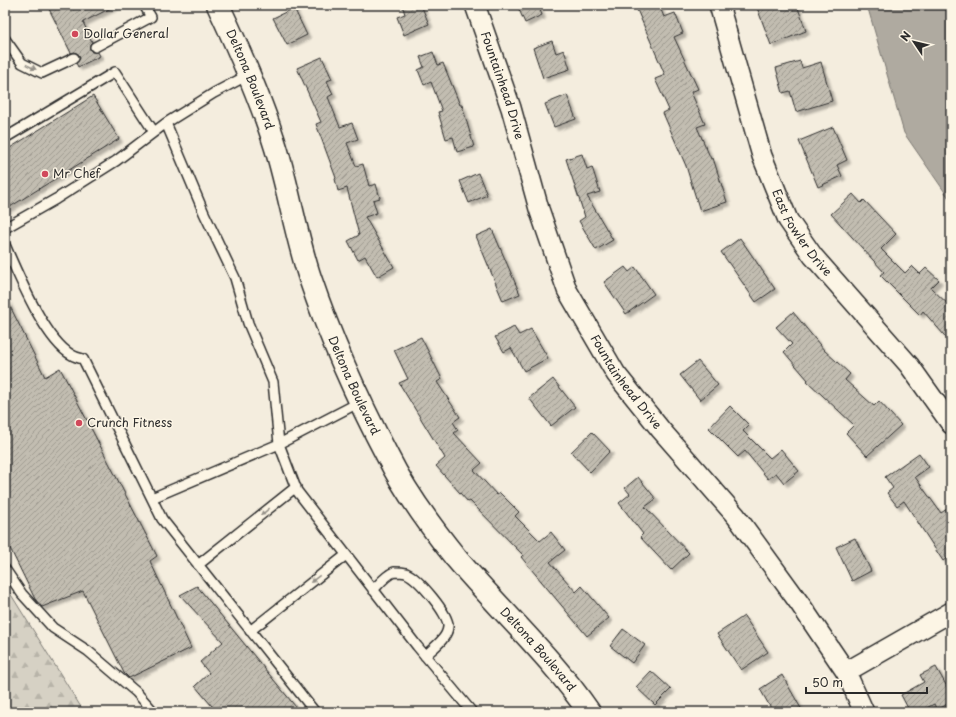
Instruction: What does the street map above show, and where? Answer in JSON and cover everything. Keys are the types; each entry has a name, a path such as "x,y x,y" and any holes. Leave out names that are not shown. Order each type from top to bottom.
{"street":[{"name":"Deltona Boulevard","path":"218,5 250,74 276,149 310,275 328,329 360,402 389,459 419,508 456,558 541,650 589,712"},
{"name":"Fountainhead Drive","path":"475,5 511,108 539,209 567,290 616,374 661,430 736,516 800,604 846,672 864,712"},
{"name":"East Fowler Drive","path":"719,5 762,156 788,220 813,256 909,365 951,424"},
{"path":"846,672 951,612"}],"lane":[{"path":"95,47 151,17 144,5"},
{"path":"5,39 22,63 42,73 74,58"},
{"path":"5,138 115,72 154,132"},
{"path":"5,228 56,199 110,165 166,123 214,93 250,74"},
{"path":"166,123 204,214 235,278 248,323 273,382 279,444 296,487 373,590 425,656 472,712"},
{"path":"5,244 18,274 52,335 71,355 83,359 162,519 315,712"},
{"path":"152,498 279,444 360,402"},
{"path":"198,565 296,487"},
{"path":"250,631 346,555"},
{"path":"5,569 22,594 53,628 88,651 136,692 154,712"},
{"path":"373,590 388,575 395,572 405,572 427,592 446,615 448,628 446,634 425,656"}],"green space":[{"path":"5,585 84,712 5,712"}],"shaded area":[{"path":"867,5 951,5 951,201 904,133"}],"building":[{"name":"Dollar General","path":"47,5 117,5 83,22 92,42 90,44 90,49 92,52 98,52 100,56 78,67 76,63 80,59 79,55 75,52 71,53"},
{"path":"402,5 421,5 429,24 404,35 397,17 405,14"},
{"path":"517,5 538,5 542,15 525,23"},
{"path":"635,5 659,5 664,17 675,13 683,33 674,37 698,89 691,92 705,124 697,127 711,159 713,158 727,202 700,211 686,166 663,113 669,110 655,79 665,75"},
{"path":"756,5 797,5 806,31 771,45"},
{"path":"294,8 307,35 287,45 273,18"},
{"path":"552,41 556,53 564,50 570,69 543,78 533,48"},
{"path":"433,52 438,65 443,63 460,105 462,105 474,147 457,152 453,137 446,139 438,112 442,111 431,82 424,85 418,70 424,67 420,57"},
{"path":"322,57 332,79 327,81 333,94 328,97 340,127 352,123 358,139 347,143 356,166 363,164 369,186 376,184 380,198 373,200 377,213 365,217 394,267 377,277 365,256 358,260 348,241 359,235 347,188 338,191 336,178 316,124 321,122 297,68"},
{"path":"800,61 802,68 821,62 832,101 796,112 790,91 783,93 776,68"},
{"path":"567,95 576,119 554,127 545,104"},
{"path":"93,96 119,139 5,210 5,151"},
{"path":"833,127 847,160 837,165 842,176 818,187 799,141"},
{"path":"582,154 587,169 592,167 600,192 587,196 613,240 596,250 579,221 585,217 566,159"},
{"path":"478,173 487,195 469,203 460,181"},
{"path":"853,194 861,203 864,200 896,234 881,249 905,273 912,266 920,274 926,268 939,280 931,288 951,307 951,343 923,311 920,315 880,275 884,272 831,214"},
{"path":"492,229 520,294 503,301 476,236"},
{"path":"740,238 775,289 756,302 721,252"},
{"path":"625,267 629,272 635,267 654,294 626,314 604,282"},
{"path":"5,296 45,377 60,368 157,556 150,561 191,648 129,678 124,673 83,591 42,607 35,599 5,538"},
{"path":"793,312 824,350 850,374 845,380 874,406 879,401 901,425 867,456 846,433 854,425 807,381 808,380 784,352 792,344 776,327"},
{"path":"514,327 519,335 531,329 548,358 524,371 511,348 504,352 495,337"},
{"path":"421,337 442,379 437,382 460,417 453,422 458,430 454,433 482,463 474,470 497,495 500,493 519,512 515,516 540,541 551,532 565,550 550,562 576,592 582,586 609,618 587,636 521,557 523,555 470,501 468,502 436,466 445,458 399,383 408,379 394,350"},
{"path":"698,361 718,385 700,400 680,375"},
{"path":"553,379 575,407 551,426 529,398"},
{"path":"730,406 749,425 743,431 770,458 781,449 799,471 784,483 776,473 768,479 745,451 738,457 709,428"},
{"path":"592,432 610,451 590,472 571,452"},
{"path":"919,453 929,467 915,477 941,513 951,506 951,555 943,561 904,501 897,506 887,493 893,488 885,477"},
{"path":"638,477 656,499 645,507 689,553 671,570 640,537 643,534 619,503 630,494 625,488"},
{"path":"855,538 871,571 852,581 836,547"},
{"path":"197,586 300,712 217,712 195,686 209,673 200,662 223,642 180,595"},
{"path":"744,616 768,652 741,670 717,634"},
{"path":"623,629 645,645 632,663 610,646"},
{"path":"936,667 951,694 951,702 937,710 934,704 919,712 910,712 901,695 924,682 920,675"},
{"path":"651,671 671,689 655,705 636,687"},
{"path":"782,675 803,712 773,712 760,689"}],"place":[{"name":"Dollar General","path":"75,34"},
{"name":"Mr Chef","path":"45,174"},
{"name":"Crunch Fitness","path":"79,423"}]}
